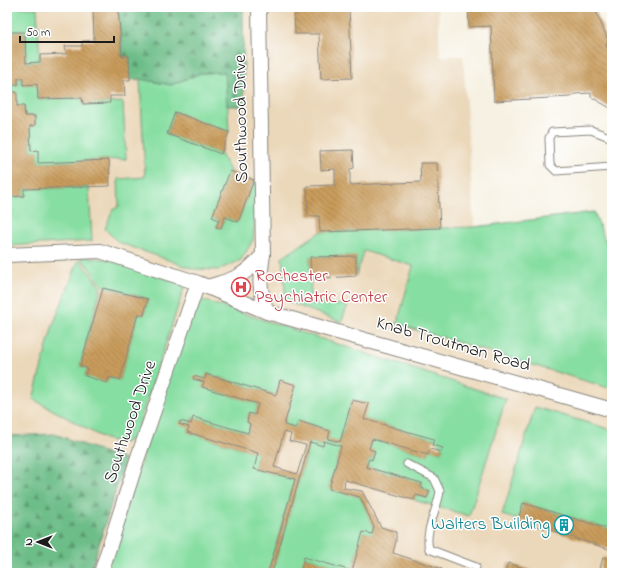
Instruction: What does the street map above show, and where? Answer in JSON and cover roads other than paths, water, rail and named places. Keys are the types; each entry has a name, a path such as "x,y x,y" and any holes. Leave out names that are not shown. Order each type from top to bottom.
{"street":[{"name":"Southwood Drive","path":"259,7 263,255 259,277 261,294 267,312"},
{"name":"Knab Troutman Road","path":"7,255 100,252 202,285 267,312 612,410"},
{"path":"202,285 230,281 247,273 263,255"},
{"name":"Southwood Drive","path":"101,573 138,457 202,285"}],"lane":[{"path":"612,138 591,130 552,132 549,138 550,165 556,170 612,167"},
{"path":"407,464 434,478 440,491 429,533 429,549 476,567"}],"place":[{"name":"Rochester Psychiatric Center","path":"241,287"},
{"name":"Walters Building","path":"564,525"}]}
